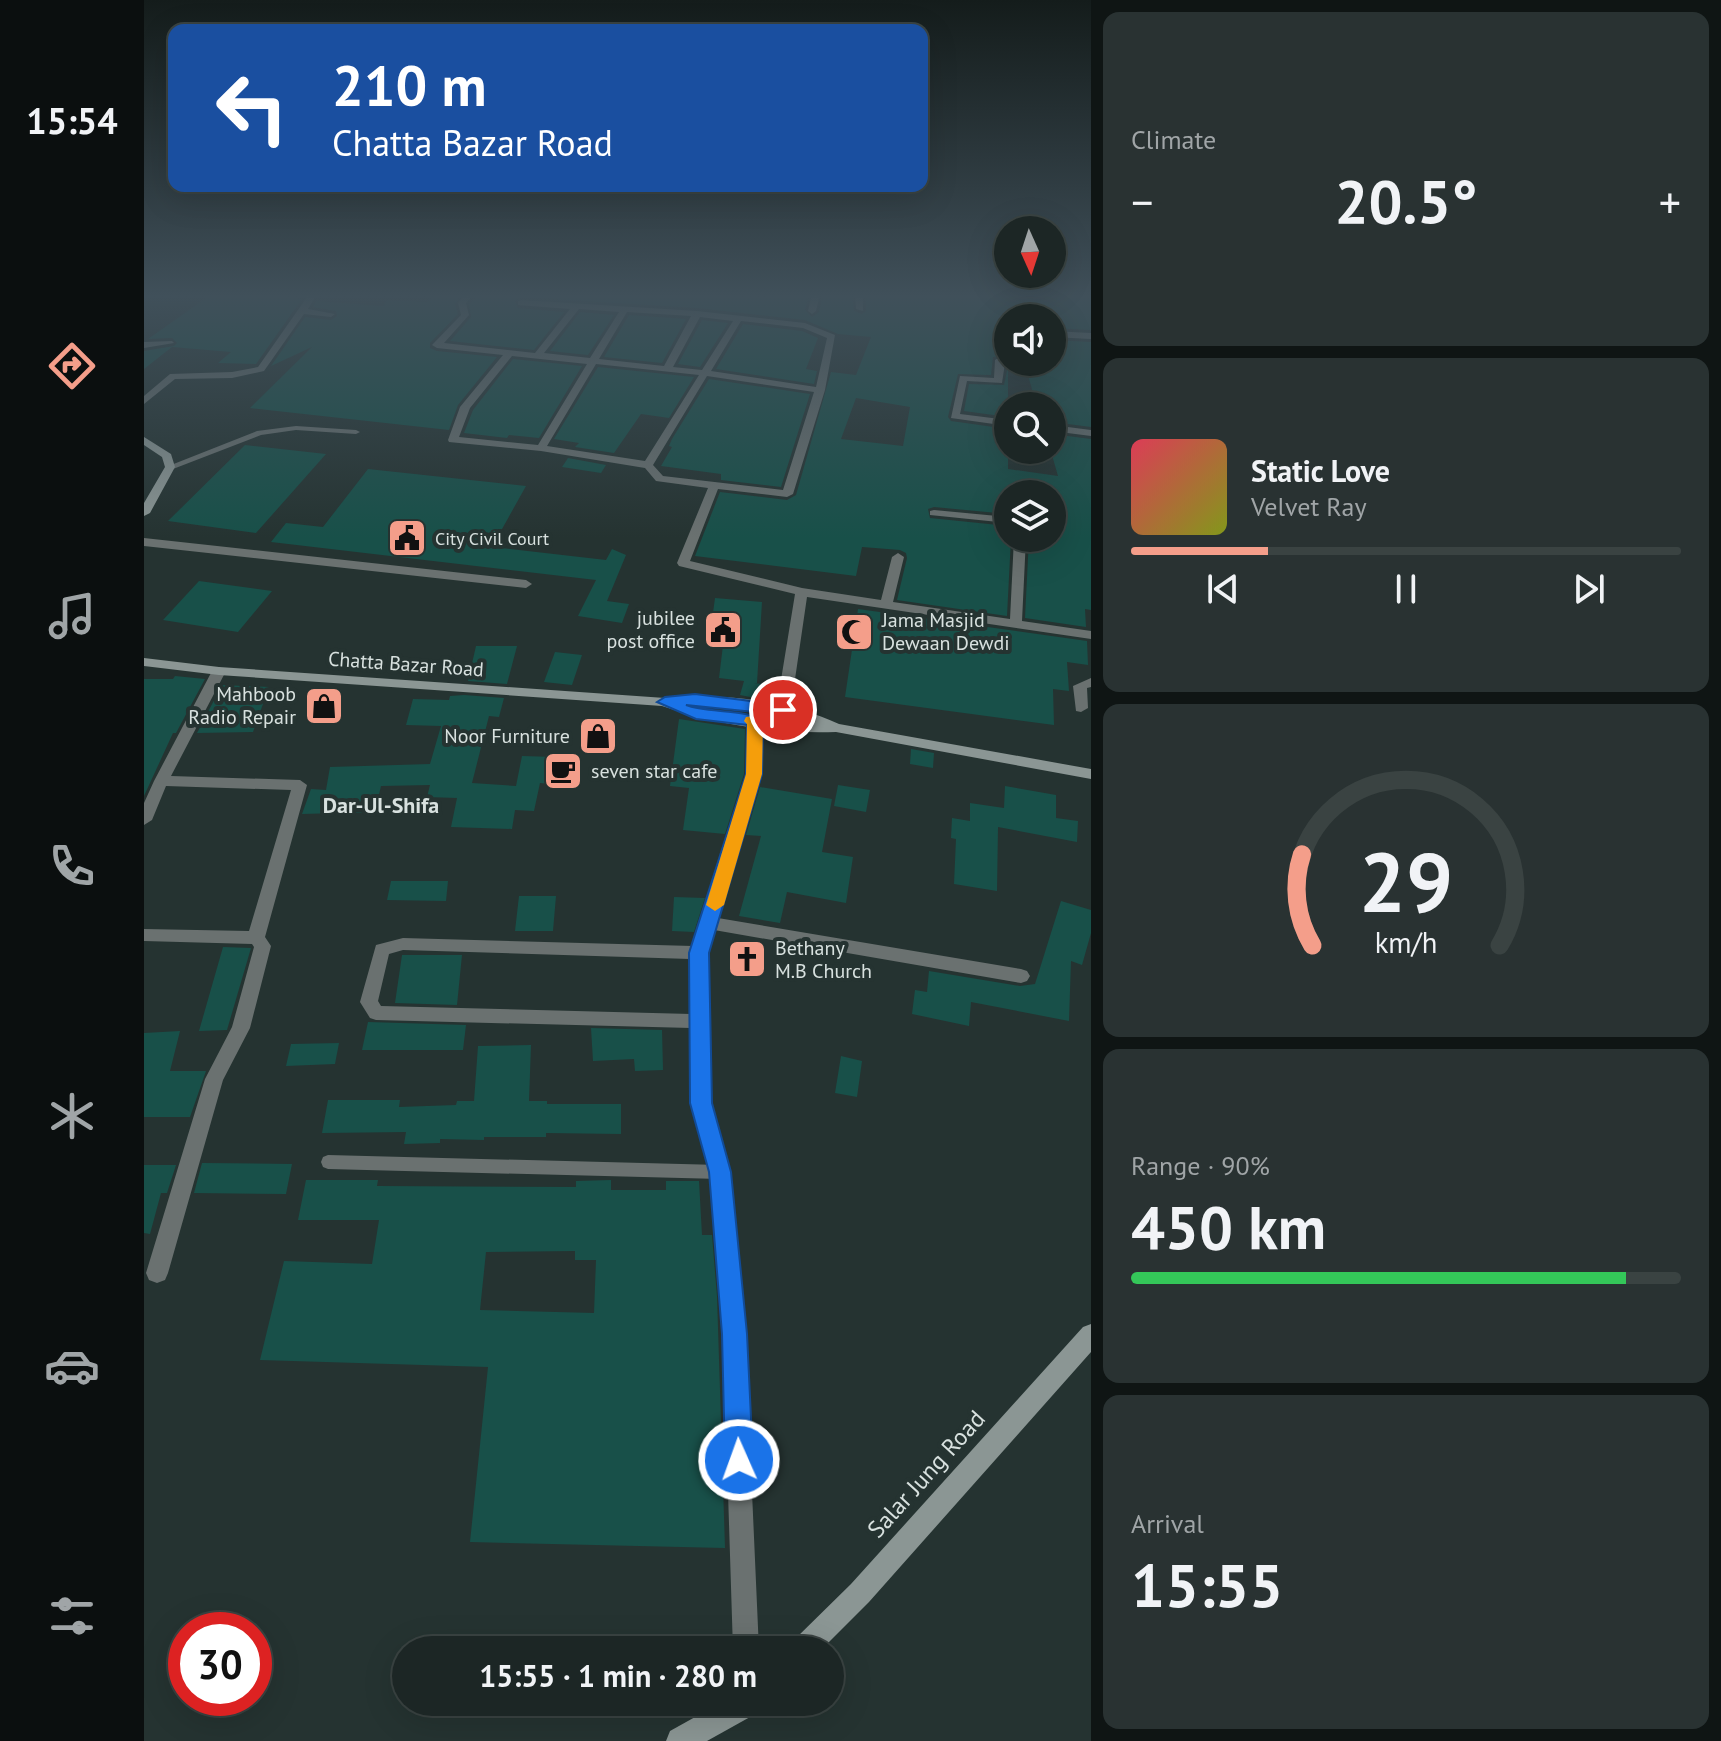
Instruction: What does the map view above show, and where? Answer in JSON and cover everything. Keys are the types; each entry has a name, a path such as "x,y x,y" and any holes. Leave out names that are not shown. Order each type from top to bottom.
{"street":[{"path":"144,401 173,376 217,375"},
{"path":"491,375 465,407 453,440 541,448 648,465 660,479 787,494 823,375"},
{"path":"541,448 586,375"},
{"path":"648,465 703,375"},
{"path":"719,375 820,390"},
{"path":"994,421 955,416 963,378 999,381 999,376"},
{"path":"1066,430 1091,433"},
{"path":"144,440 167,456 170,467 144,513"},
{"path":"715,484 683,563 802,592 1091,635"},
{"path":"934,513 994,519"},
{"path":"144,542 526,584"},
{"path":"1016,624 1019,552"},
{"path":"886,604 898,557"},
{"path":"787,686 802,592"},
{"name":"Chatta Bazar Road","path":"144,662 219,671 665,702 695,699 810,714 836,728"},
{"path":"144,820 219,671"},
{"path":"1081,708 1080,686 1091,682"},
{"name":"Chatta Bazar Road","path":"665,702 696,714 811,730 836,728 1091,774"},
{"path":"745,1636 734,1334 720,1172 701,1103 699,953 754,774 755,721"},
{"path":"161,781 300,785 256,938"},
{"path":"709,923 1021,976"},
{"path":"144,935 256,938 263,946 241,1028 214,1079 157,1273"},
{"path":"699,953 403,944 382,950 369,1002 376,1013 699,1021"},
{"name":"Salar Jung Road","path":"816,1636 860,1593 1091,1335"},
{"path":"680,1741 724,1716"}],"lane":[{"path":"170,467 260,433 304,427 356,432"},
{"path":"328,1162 720,1172"}],"building":[{"path":"283,375 482,375 458,405 449,430 250,408"},
{"path":"500,375 576,375 539,438 464,433 473,410"},
{"path":"593,375 694,377 669,418 641,414 614,453 575,447 579,443 554,439"},
{"path":"757,375 816,375 814,384"},
{"path":"830,375 958,375 948,417 951,421 994,427 994,464 1008,464 1008,469 1058,476 1055,464 1066,464 1066,436 1091,439 1091,610 1085,609 1086,627 1025,618 1028,552 1066,552 1066,480 994,480 994,513 928,509 930,518 994,525 994,552 1010,552 1007,616 897,600 907,558 906,553 900,550 862,547 856,576 695,556 720,492 787,500 796,495","holes":["856,398 910,407 903,446 841,439"]},
{"path":"1091,375 1091,427 1066,424 1066,392 1033,392 1028,376"},
{"path":"1008,376 1008,392 994,392 994,415 964,411 969,384 1004,385"},
{"path":"709,379 810,394 781,487 721,480 721,474 661,466 672,447 669,446 672,439"},
{"path":"245,445 326,454 256,533 168,521"},
{"path":"568,458 606,465 601,473 562,467"},
{"path":"368,469 526,486 492,547 606,560 612,549 626,555 607,601 629,604 622,623 578,616 596,580 271,542 286,523 323,527"},
{"path":"199,581 272,591 238,632 163,620"},
{"path":"715,598 762,602 757,683 754,683 777,686 786,693 794,689 809,691 805,708 740,695 744,681 719,678 724,637 710,635"},
{"path":"858,609 1087,641 1088,665 1067,662 1069,691 1053,689 1054,725 845,697"},
{"path":"476,646 517,646 507,684 468,681"},
{"path":"555,652 582,655 572,685 544,682"},
{"path":"175,676 205,679 176,733 173,733 144,796 144,679 173,679"},
{"path":"222,685 269,687 253,732 197,733"},
{"path":"450,696 504,698 499,717 489,716 472,783 516,786 522,756 555,757 550,784 540,783 534,811 515,810 512,829 451,827 457,798 427,797 430,785 381,786 375,812 302,814 311,789 326,790 330,767 430,764 441,726 406,725 413,699 449,700"},
{"path":"679,719 745,729 744,774 725,834 683,830 689,788 670,786"},
{"path":"911,749 934,753 933,768 910,764"},
{"path":"838,785 870,790 866,812 834,806"},
{"path":"1005,786 1056,795 1056,818 1078,821 1077,842 998,827 997,891 954,884 956,839 951,838 952,818 970,821 970,803 1004,808"},
{"path":"760,787 832,799 822,852 853,857 846,903 787,892 780,923 739,916 761,836 746,835"},
{"path":"391,881 448,881 446,901 387,900"},
{"path":"519,896 556,896 553,931 515,931"},
{"path":"674,897 705,898 694,932 672,931"},
{"path":"1061,901 1091,910 1091,933 1082,965 1071,961 1069,1021 971,1002 969,1026 912,1014 915,990 927,992 929,971 1020,986 1035,984"},
{"path":"223,947 251,948 227,1030 199,1031"},
{"path":"402,955 462,955 457,1005 395,1003"},
{"path":"368,1022 466,1025 463,1050 362,1050"},
{"path":"591,1028 662,1030 663,1070 635,1071 634,1059 593,1061"},
{"path":"180,1031 170,1071 206,1071 190,1117 144,1117 144,1033"},
{"path":"339,1043 335,1064 286,1066 291,1044"},
{"path":"531,1045 529,1101 547,1101 547,1104 621,1104 621,1134 546,1133 546,1137 440,1139 440,1143 404,1144 406,1132 322,1133 328,1100 400,1100 399,1107 456,1105 457,1101 474,1101 478,1046"},
{"path":"841,1056 862,1061 857,1097 835,1093"},
{"path":"202,1163 292,1164 286,1194 194,1193"},
{"path":"144,1165 176,1165 167,1193 161,1193 150,1234 144,1233"},
{"path":"306,1180 378,1180 377,1186 576,1187 576,1181 611,1180 611,1190 666,1190 666,1181 699,1181 702,1235 712,1235 717,1296 725,1548 470,1542 488,1367 260,1360 284,1261 372,1264 379,1220 298,1220","holes":["575,1251 575,1260 596,1260 594,1313 480,1310 486,1252"]}],"tunnel":[{"path":"783,710 787,686"}],"slow traffic":[{"path":"715,905 754,774 755,721 752,721"}],"place":[{"name":"City Civil Court","path":"407,538"},
{"name":"jubilee post office","path":"723,630"},
{"name":"Jama Masjid Dewaan Dewdi","path":"854,632"},
{"name":"Mahboob Radio Repair","path":"324,706"},
{"name":"Noor Furniture","path":"598,736"},
{"name":"seven star cafe","path":"563,771"},
{"name":"Bethany M.B Church","path":"747,959"}],"district":[{"name":"Dar-Ul-Shifa","path":"381,805"}],"route":[{"path":"739,1460 734,1334 720,1172 701,1103 699,953 754,774 755,721 696,714 665,702 695,699 783,710"}]}
